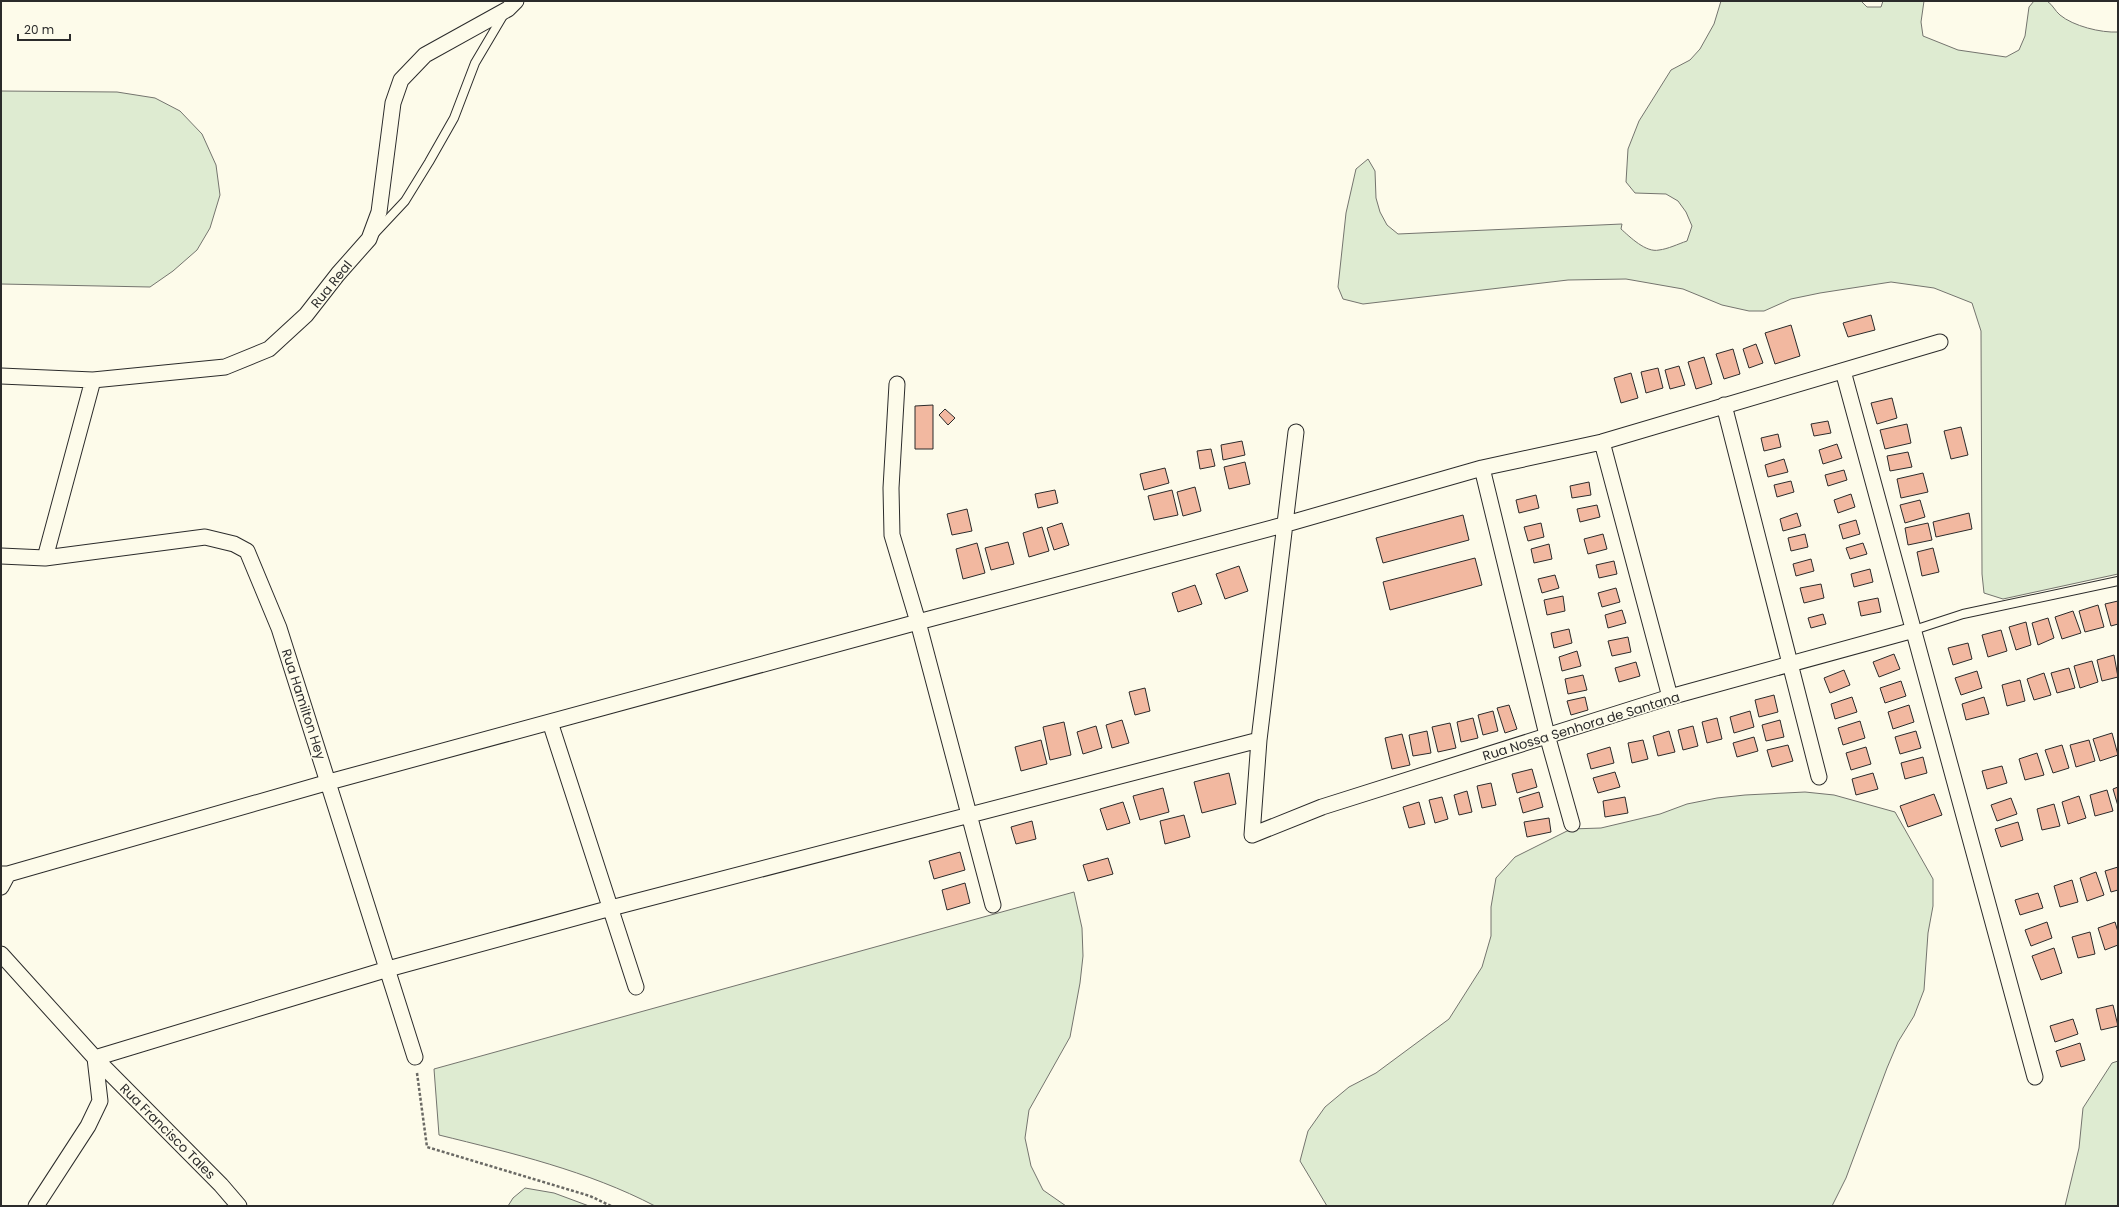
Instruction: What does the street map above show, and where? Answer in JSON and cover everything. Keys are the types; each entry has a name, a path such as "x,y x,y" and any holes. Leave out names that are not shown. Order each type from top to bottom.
{"street":[{"name":"Rua Real","path":"1,376 93,380 225,367 269,349 306,314 338,274 369,240 379,212 393,103 401,80 425,55 512,5"},
{"path":"3,878 329,782 918,622 1283,525 1482,468 1602,442 1940,342"},
{"path":"1843,371 2035,1077"},
{"path":"45,558 93,380"},
{"path":"897,384 891,488 892,535 918,622 993,905"},
{"path":"1724,405 1819,778"},
{"path":"36,1206 88,1126 100,1101 95,1058 388,969 611,908 1259,740 1283,525 1296,432"},
{"path":"1602,442 1670,697"},
{"path":"1482,468 1547,736 1572,824"},
{"name":"Rua Hamilton Hey","path":"1,556 45,558 205,536 234,544 247,551 279,628 415,1057"},
{"name":"Rua Nossa Senhora de Santana","path":"1259,740 1252,835 1322,807 1670,697 1914,630"},
{"path":"550,722 636,987"},
{"name":"Rua Francisco Tales","path":"1,954 95,1058 221,1185 239,1206"}],"lane":[{"path":"369,240 404,201 429,162 454,118 475,62 512,5"},
{"path":"1914,630 1963,614 2118,581"}],"path":[{"path":"415,1057 427,1147 590,1196 611,1206"}],"green space":[{"path":"1721,1 1861,1 1867,7 1881,7 1883,1 1924,1 1921,22 1923,36 1958,50 2006,57 2019,50 2025,36 2029,7 2034,1 2047,1 2060,15 2080,25 2096,30 2118,32 2118,574 2003,599 1984,593 1982,574 1981,331 1972,303 1934,288 1891,282 1791,299 1764,311 1749,311 1722,305 1683,289 1626,279 1568,280 1363,304 1343,299 1338,287 1346,213 1356,169 1368,159 1375,171 1376,198 1380,212 1387,225 1398,234 1622,224 1621,229 1638,244 1649,249 1654,250 1669,248 1687,241 1692,226 1686,212 1678,201 1666,194 1635,193 1626,182 1628,149 1639,121 1671,70 1690,60 1700,49 1714,24"},
{"path":"1,91 117,92 155,98 180,111 202,134 216,165 220,195 210,228 197,250 173,271 150,287 1,284"},
{"path":"1805,792 1834,795 1895,812 1933,879 1933,906 1928,933 1924,990 1914,1016 1898,1042 1846,1178 1832,1206 1327,1206 1300,1161 1308,1131 1325,1107 1349,1087 1376,1073 1449,1019 1482,967 1491,936 1491,907 1496,878 1515,857 1571,829 1601,828 1660,814 1687,804 1717,798"},
{"path":"1074,892 1082,928 1083,956 1080,983 1070,1037 1029,1110 1025,1138 1031,1166 1043,1190 1066,1206 655,1206 603,1183 549,1164 439,1135 434,1069"},
{"path":"2118,1061 2118,1206 2065,1206 2079,1148 2083,1108 2112,1063"},
{"path":"525,1188 554,1193 589,1206 508,1206 513,1198"}],"building":[{"path":"1871,315 1875,330 1848,337 1843,323"},
{"path":"1791,325 1800,356 1775,364 1765,333"},
{"path":"1756,344 1763,363 1749,368 1743,349"},
{"path":"1733,349 1740,374 1724,379 1716,354"},
{"path":"1704,357 1712,384 1696,389 1688,362"},
{"path":"1679,366 1685,385 1670,389 1665,370"},
{"path":"1658,368 1663,388 1646,393 1641,372"},
{"path":"1631,373 1638,398 1621,403 1614,378"},
{"path":"1892,398 1897,418 1877,424 1871,403"},
{"path":"933,405 933,449 915,449 915,406"},
{"path":"945,409 955,418 948,425 939,415"},
{"path":"1828,421 1831,433 1814,436 1811,424"},
{"path":"1907,424 1911,443 1885,449 1880,430"},
{"path":"1961,427 1968,455 1951,459 1944,431"},
{"path":"1778,434 1781,447 1764,451 1761,438"},
{"path":"1242,441 1245,455 1223,460 1221,445"},
{"path":"1837,444 1842,458 1823,464 1819,450"},
{"path":"1211,449 1215,466 1200,469 1197,451"},
{"path":"1908,452 1912,467 1890,471 1887,456"},
{"path":"1784,459 1788,472 1768,477 1765,465"},
{"path":"1245,462 1250,484 1229,489 1224,467"},
{"path":"1165,468 1169,483 1144,490 1140,474"},
{"path":"1844,470 1847,480 1828,486 1825,475"},
{"path":"1923,473 1928,492 1901,498 1897,479"},
{"path":"1791,481 1794,492 1777,497 1774,485"},
{"path":"1589,482 1591,495 1572,498 1570,486"},
{"path":"1195,487 1201,511 1183,516 1177,492"},
{"path":"1055,490 1058,503 1038,508 1035,494"},
{"path":"1172,490 1178,515 1154,520 1148,496"},
{"path":"1851,494 1855,507 1838,513 1834,500"},
{"path":"1536,495 1539,508 1519,513 1516,500"},
{"path":"1920,500 1925,517 1905,523 1900,505"},
{"path":"1597,505 1600,517 1580,522 1577,509"},
{"path":"967,509 972,531 952,535 947,514"},
{"path":"1797,513 1801,526 1783,531 1780,519"},
{"path":"1969,513 1972,529 1936,537 1933,522"},
{"path":"1463,515 1469,540 1383,563 1376,538"},
{"path":"1856,520 1860,534 1843,539 1839,525"},
{"path":"1062,523 1069,545 1054,550 1047,528"},
{"path":"1541,523 1544,537 1528,541 1524,527"},
{"path":"1928,523 1932,540 1908,545 1905,528"},
{"path":"1042,527 1049,551 1029,557 1023,533"},
{"path":"1603,534 1607,549 1588,554 1584,539"},
{"path":"1805,534 1808,547 1791,551 1788,538"},
{"path":"1008,542 1014,564 991,570 985,548"},
{"path":"977,543 985,573 963,579 956,549"},
{"path":"1863,543 1867,554 1850,559 1846,548"},
{"path":"1549,544 1552,559 1534,563 1531,549"},
{"path":"1933,548 1939,572 1922,576 1917,552"},
{"path":"1475,558 1482,585 1390,610 1383,582"},
{"path":"1811,559 1814,571 1796,576 1793,564"},
{"path":"1614,561 1617,574 1599,578 1596,565"},
{"path":"1239,566 1248,591 1225,599 1216,574"},
{"path":"1870,569 1873,582 1854,587 1851,574"},
{"path":"1555,575 1559,588 1542,593 1538,579"},
{"path":"1821,584 1824,598 1804,603 1800,588"},
{"path":"1195,585 1202,604 1178,612 1172,593"},
{"path":"1616,588 1620,602 1602,607 1598,593"},
{"path":"1563,596 1565,611 1547,615 1544,600"},
{"path":"1878,598 1881,612 1861,616 1858,602"},
{"path":"2118,601 2118,624 2111,626 2105,604"},
{"path":"2098,605 2104,627 2085,632 2079,611"},
{"path":"1622,610 1626,623 1608,628 1605,615"},
{"path":"2073,611 2081,633 2062,639 2055,617"},
{"path":"1823,614 1826,624 1811,628 1808,618"},
{"path":"2048,618 2054,638 2038,645 2032,623"},
{"path":"2026,622 2031,645 2016,650 2009,627"},
{"path":"1569,629 1572,643 1554,648 1551,633"},
{"path":"2001,630 2007,651 1988,657 1982,635"},
{"path":"1628,637 1631,652 1612,656 1608,641"},
{"path":"1968,643 1972,659 1953,665 1948,648"},
{"path":"1577,651 1581,666 1562,671 1559,657"},
{"path":"1894,654 1900,669 1879,677 1873,662"},
{"path":"2114,655 2118,677 2102,681 2097,660"},
{"path":"2092,661 2098,682 2080,688 2074,666"},
{"path":"1636,662 1640,676 1619,682 1615,668"},
{"path":"2069,668 2075,688 2057,693 2051,673"},
{"path":"1844,670 1850,685 1830,693 1824,678"},
{"path":"1977,671 1982,688 1961,695 1955,678"},
{"path":"2044,673 2051,695 2034,700 2027,679"},
{"path":"1583,675 1587,690 1568,694 1565,679"},
{"path":"2020,680 2025,701 2007,706 2002,685"},
{"path":"1901,681 1906,696 1885,703 1880,688"},
{"path":"1145,688 1150,711 1135,715 1129,692"},
{"path":"1774,695 1778,712 1759,717 1755,700"},
{"path":"1585,697 1588,710 1571,715 1567,701"},
{"path":"1852,697 1857,712 1835,719 1831,704"},
{"path":"1984,697 1989,714 1966,720 1962,704"},
{"path":"1509,705 1517,729 1505,733 1497,708"},
{"path":"1909,705 1914,722 1893,729 1888,712"},
{"path":"1493,711 1498,731 1483,735 1478,715"},
{"path":"1750,711 1754,727 1734,733 1730,717"},
{"path":"1473,718 1478,738 1461,742 1457,722"},
{"path":"1717,718 1722,739 1707,743 1702,722"},
{"path":"1122,720 1129,743 1112,748 1106,725"},
{"path":"1780,720 1784,737 1766,741 1762,725"},
{"path":"1860,721 1865,738 1843,745 1838,728"},
{"path":"1064,722 1071,755 1050,760 1043,727"},
{"path":"1450,723 1456,748 1438,752 1432,727"},
{"path":"1096,726 1102,748 1083,754 1077,732"},
{"path":"1693,726 1698,746 1683,750 1678,730"},
{"path":"1427,731 1431,753 1413,756 1409,735"},
{"path":"1669,731 1675,752 1658,756 1653,736"},
{"path":"1916,731 1921,748 1900,754 1895,737"},
{"path":"2112,733 2118,755 2100,761 2093,739"},
{"path":"1402,734 1410,765 1392,769 1385,738"},
{"path":"1754,737 1758,751 1737,757 1733,743"},
{"path":"1041,740 1047,764 1021,771 1015,747"},
{"path":"1643,740 1648,759 1632,763 1628,743"},
{"path":"2089,740 2095,761 2076,767 2070,745"},
{"path":"1788,745 1793,761 1772,767 1767,750"},
{"path":"2062,745 2069,768 2053,773 2045,750"},
{"path":"1610,747 1614,763 1591,769 1587,754"},
{"path":"1866,747 1871,764 1851,770 1846,753"},
{"path":"2037,753 2044,775 2025,780 2019,759"},
{"path":"1923,757 1927,773 1905,779 1901,763"},
{"path":"2002,766 2007,783 1987,789 1982,771"},
{"path":"1532,769 1537,787 1517,793 1512,774"},
{"path":"1615,772 1620,787 1598,793 1593,778"},
{"path":"1229,773 1236,804 1202,813 1194,782"},
{"path":"1873,773 1878,789 1856,795 1852,779"},
{"path":"1491,783 1496,805 1482,808 1477,786"},
{"path":"2118,787 2118,806 2113,789"},
{"path":"1163,788 1169,812 1140,820 1133,796"},
{"path":"2107,790 2113,811 2095,816 2090,795"},
{"path":"1467,791 1472,812 1459,815 1454,795"},
{"path":"1539,792 1543,807 1523,813 1519,798"},
{"path":"1934,794 1942,815 1908,827 1900,806"},
{"path":"2079,796 2086,818 2068,824 2062,802"},
{"path":"1442,797 1448,819 1435,823 1429,800"},
{"path":"1625,797 1628,813 1605,817 1603,801"},
{"path":"2011,798 2017,814 1997,821 1991,805"},
{"path":"1123,802 1130,823 1107,830 1100,809"},
{"path":"1419,802 1425,824 1409,828 1403,807"},
{"path":"2054,804 2060,826 2042,830 2037,809"},
{"path":"1184,815 1190,837 1165,844 1160,821"},
{"path":"1549,818 1551,832 1527,837 1524,822"},
{"path":"1032,821 1036,839 1016,844 1011,827"},
{"path":"2018,822 2023,840 2001,847 1995,829"},
{"path":"960,852 965,870 934,879 929,861"},
{"path":"1108,858 1113,874 1088,881 1083,865"},
{"path":"2118,867 2118,890 2111,892 2105,871"},
{"path":"2096,872 2104,895 2087,901 2080,878"},
{"path":"2072,880 2078,902 2060,907 2054,886"},
{"path":"965,883 970,903 947,910 942,890"},
{"path":"2038,893 2043,908 2020,915 2015,900"},
{"path":"2047,922 2052,938 2031,946 2025,930"},
{"path":"2115,922 2118,932 2118,945 2105,950 2098,928"},
{"path":"2090,932 2095,954 2078,958 2072,937"},
{"path":"2054,948 2062,973 2041,980 2032,956"},
{"path":"2113,1005 2118,1026 2101,1030 2096,1009"},
{"path":"2073,1019 2078,1034 2055,1042 2050,1026"},
{"path":"2080,1043 2085,1060 2061,1067 2056,1051"}]}
